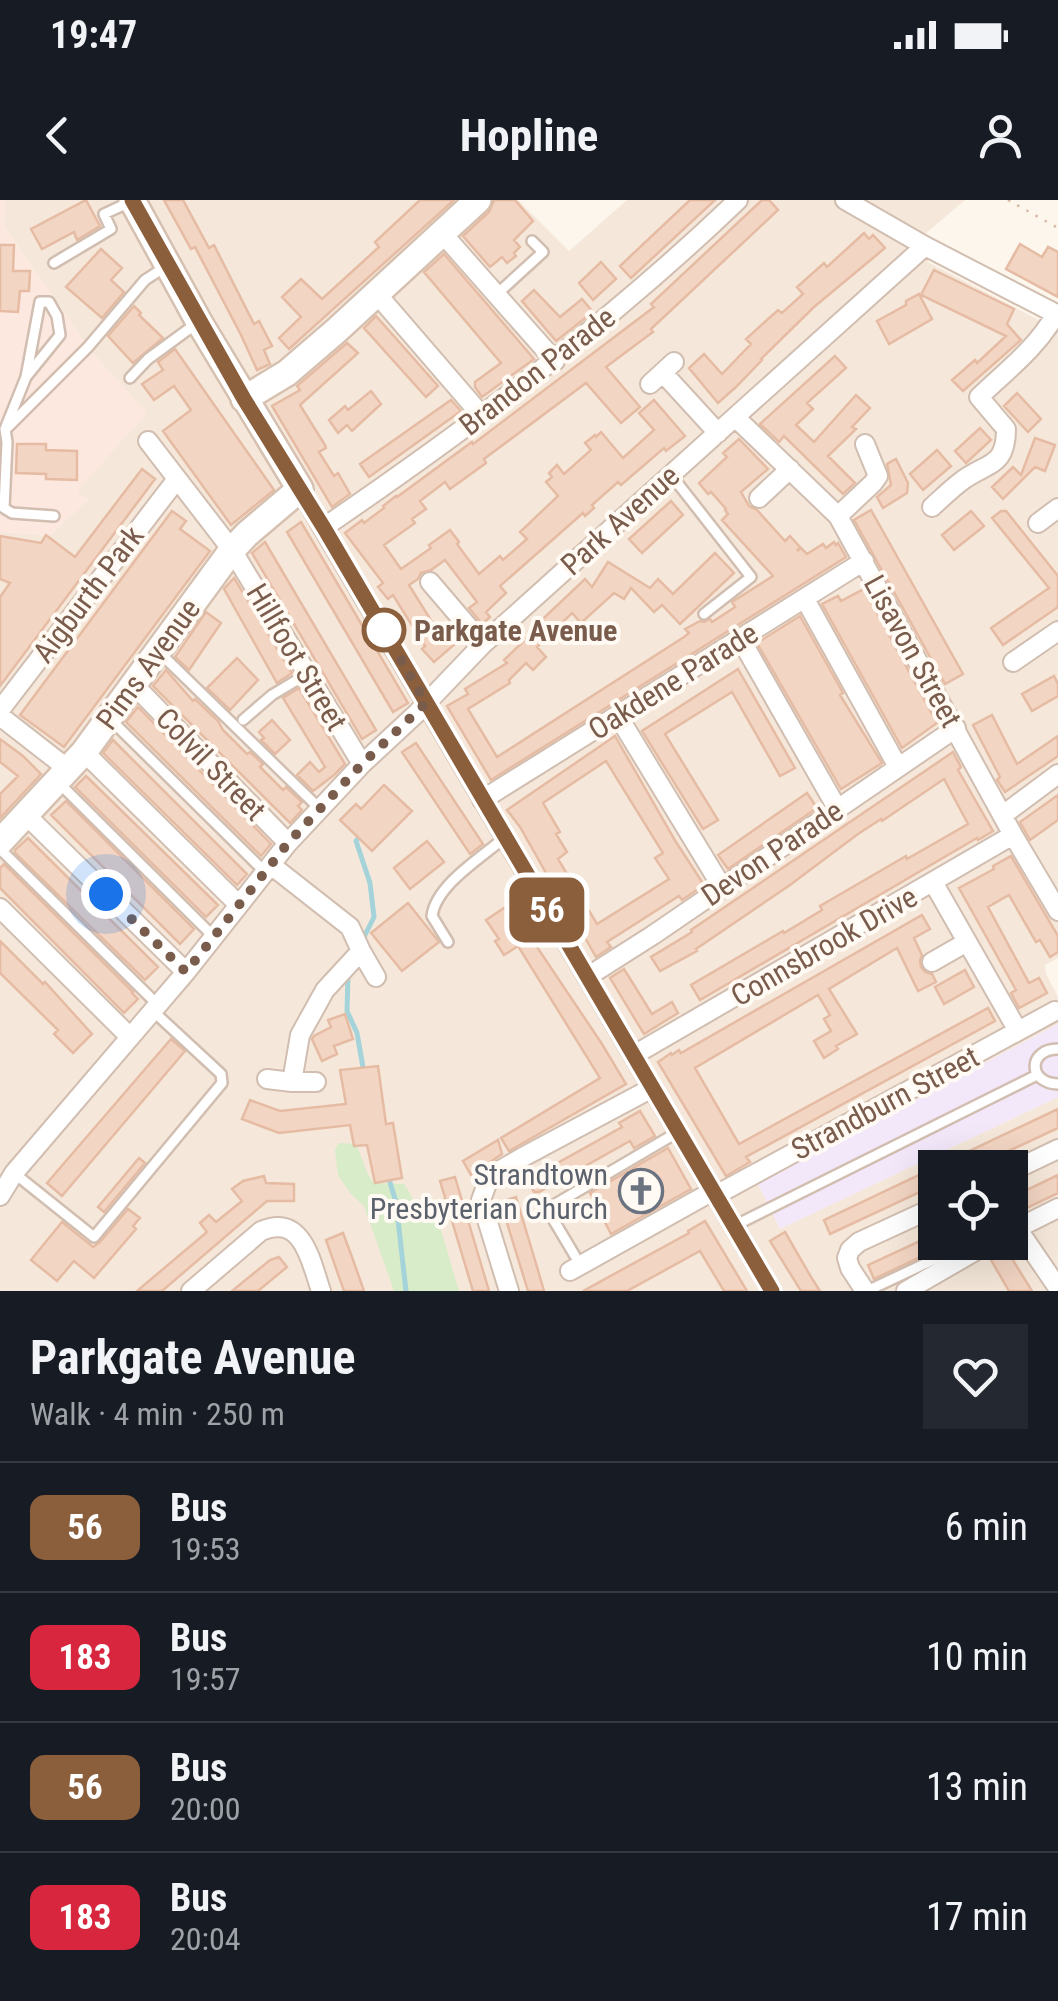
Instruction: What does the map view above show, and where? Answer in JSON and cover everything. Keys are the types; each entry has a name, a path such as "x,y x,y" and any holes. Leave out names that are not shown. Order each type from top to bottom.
{"street":[{"path":"132,200 244,399 324,528 772,1291"},
{"path":"244,399 287,373 478,200"},
{"name":"Brandon Parade","path":"324,528 555,360 661,272 738,200"},
{"path":"845,200 924,246 1057,314 1031,350 979,397 1006,429 1002,454 932,507"},
{"path":"442,233 555,360"},
{"name":"Park Avenue","path":"0,1196 14,1173 186,972 288,843 362,764 483,644 924,246"},
{"path":"376,294 482,416"},
{"path":"662,373 718,432"},
{"name":"Lisavon Street","path":"736,417 838,516 1013,835 1053,889 1058,911"},
{"path":"148,440 232,550"},
{"path":"838,516 878,476 864,444"},
{"path":"759,498 790,469"},
{"name":"Aigburth Park","path":"177,479 0,713 239,905"},
{"name":"Pims Avenue","path":"0,846 110,718 232,550 300,490"},
{"path":"1038,524 1058,508"},
{"name":"Hillfoot Street","path":"232,550 362,764"},
{"name":"Oakdene Parade","path":"482,800 864,562"},
{"path":"430,582 483,644"},
{"path":"805,599 898,767"},
{"path":"1013,662 1058,631"},
{"path":"740,638 837,808"},
{"name":"Colvil Street","path":"134,685 288,843"},
{"path":"618,716 722,887"},
{"name":"Devon Parade","path":"586,977 956,728"},
{"path":"1002,815 1058,774"},
{"path":"26,815 186,972"},
{"name":"Connsbrook Drive","path":"634,1055 1013,835"},
{"path":"268,869 350,926 376,977"},
{"path":"934,882 1018,1031"},
{"path":"0,908 130,1036"},
{"path":"932,962 968,942"},
{"path":"292,1082 300,1035 325,990 361,951"},
{"name":"Strandburn Street","path":"572,1264 714,1193 1054,1011"},
{"path":"267,1079 316,1082"},
{"path":"510,1291 482,1200 488,1181 496,1172 652,1088"},
{"path":"1028,1163 1058,1149"},
{"path":"1028,1220 1058,1205"},
{"path":"866,1291 846,1258 850,1250 918,1215"},
{"path":"191,1291 271,1226 298,1236 320,1291"},
{"path":"1028,1249 1058,1288"},
{"path":"906,1291 960,1260"}],"lane":[{"path":"54,263 111,230 104,214 132,200"},
{"path":"498,294 543,252 532,241"},
{"path":"2,430 88,347 145,280 167,266"},
{"path":"26,377 60,336 58,316 48,302 40,302 26,377 2,430 7,442 4,508 12,513 54,516"},
{"path":"130,378 168,342 199,322"},
{"path":"670,475 750,577 704,614"},
{"path":"158,651 320,809"},
{"path":"243,720 272,695 307,674"},
{"path":"110,718 268,869"},
{"path":"70,767 214,937"},
{"path":"448,942 432,916 436,902 448,886 504,838"},
{"path":"0,846 221,1074 222,1082 94,1237 14,1173"},
{"path":"1058,1048 1046,1049 1035,1063 1037,1075 1045,1083 1058,1084"},
{"path":"734,1226 1037,1075"},
{"path":"572,1264 547,1209 678,1132"},
{"path":"866,1291 932,1260"}],"path":[{"path":"1008,200 1058,228"}],"shaded area":[{"path":"0,200 5,200 4,226 88,347 147,413 77,491 88,501 50,535 0,532"},
{"path":"5,200 518,200 569,251 627,200 965,200 924,235 928,262 1058,330 1058,958 1045,965 1058,997 1058,1024 758,1184 781,1228 918,1163 918,1260 1028,1260 1028,1150 946,1150 1058,1097 1058,1291 0,1291 0,532 50,535 88,500 76,492 88,347 4,226"},
{"path":"1058,1024 1058,1097 946,1150 918,1150 918,1163 780,1229 758,1184"}],"green space":[{"path":"339,1143 356,1144 374,1183 404,1184 423,1218 436,1219 459,1291 394,1291 364,1206 338,1175 335,1150"}],"building":[{"path":"86,200 100,226 77,240 74,232 42,249 31,229"},
{"path":"164,200 183,200 209,248 214,245 254,324 259,321 272,346 264,350 270,364 257,370 195,247 191,249"},
{"path":"420,200 454,200 289,349 279,338 301,317 282,297 301,279 322,299 379,247 375,242"},
{"path":"494,200 515,200 533,221 514,240 520,247 514,253 516,256 507,263 502,257 490,267 463,236 489,212"},
{"path":"690,200 715,200 631,278 620,266"},
{"path":"762,200 769,200 778,210 651,329 653,332 606,367 640,407 621,423 586,383 450,489 445,482 420,501 426,509 412,519 415,523 384,545 401,569 450,530 479,574 527,539 520,532 558,496 546,482 552,477 549,473 557,465 564,474 591,450 585,443 595,435 601,432 623,458 654,430 639,413 654,400 685,436 666,451 664,448 621,485 618,482 585,516 583,513 500,586 506,593 486,612 490,617 482,624 469,608 477,602 445,560 421,573 409,585 440,635 451,626 462,638 434,662 422,649 425,646 393,595 388,599 378,587 383,583 345,533 473,444 654,307 651,304"},
{"path":"864,233 869,239 873,235 885,248 814,307 718,403 689,368 704,354 722,374 751,344 746,339 803,294 797,287 824,263 827,267"},
{"path":"1020,244 1042,257 1048,247 1058,252 1058,297 1006,269"},
{"path":"0,245 14,245 13,271 30,271 29,291 20,291 18,312 0,311"},
{"path":"101,249 122,268 111,280 124,292 102,318 66,287"},
{"path":"444,254 534,359 482,397 475,382 501,363 424,272"},
{"path":"601,262 616,279 593,300 579,283"},
{"path":"934,270 1014,309 1007,324 1021,340 963,391 952,380 1006,336 921,295"},
{"path":"534,290 560,317 582,299 593,312 556,341 522,301"},
{"path":"919,294 932,319 889,344 877,321"},
{"path":"134,306 163,338 133,363 108,336"},
{"path":"376,316 438,386 426,397 364,328"},
{"path":"347,343 358,353 300,405 325,445 319,452 350,494 332,507 272,406 300,390 297,386"},
{"path":"175,349 274,490 231,525 163,431 191,410 174,386 154,400 142,384 163,370 158,362"},
{"path":"835,356 846,368 807,403 813,409 796,425 814,442 856,395 870,408 852,427 856,429 828,456 855,483 843,494 784,436 779,442 760,424"},
{"path":"371,391 381,404 352,431 347,425 338,433 329,420"},
{"path":"1017,393 1041,419 1028,432 1004,406"},
{"path":"451,400 461,411 369,477 360,464"},
{"path":"980,428 991,440 966,463 955,451"},
{"path":"1035,438 1055,445 1045,471 1035,467 1003,499 992,487 1013,467 1021,475"},
{"path":"739,439 768,469 741,492 749,506 785,541 790,536 800,547 797,551 801,548 807,554 834,542 846,557 491,780 447,706 468,694 465,689 507,663 504,660 529,632 585,579 592,587 608,562 650,588 658,579 673,594 715,553 734,573 680,624 662,605 654,612 631,588 624,599 614,593 581,623 572,613 537,647 546,657 533,670 526,663 510,683 468,709 497,757 684,637 689,633 685,629 700,621 712,622 735,607 732,602 773,576 722,520 728,514 726,509 699,483 727,457 723,453"},
{"path":"17,444 46,444 46,450 77,451 77,480 16,473"},
{"path":"937,450 951,466 923,490 910,474"},
{"path":"896,459 908,483 907,493 883,508 877,497 891,485 887,464"},
{"path":"142,469 155,479 0,686 0,597 10,583 0,579 0,536 41,543 46,535 75,557"},
{"path":"671,501 683,515 642,553 629,539"},
{"path":"871,510 963,674 945,684 854,520"},
{"path":"172,511 186,521 180,529 210,551 64,747 20,715"},
{"path":"971,511 984,526 954,550 942,535"},
{"path":"1006,511 1058,576 1058,607 1003,645 991,628 1049,588 992,518"},
{"path":"301,522 408,703 393,712 287,532"},
{"path":"265,542 376,730 362,739 252,553"},
{"path":"234,578 292,673 277,683 224,589"},
{"path":"864,589 937,723 902,748 822,604 838,596 841,601"},
{"path":"206,612 221,623 189,670 175,657"},
{"path":"800,616 843,693 840,695 882,763 841,789 757,643"},
{"path":"237,658 258,680 230,710 207,688"},
{"path":"738,669 795,768 780,776 732,692 665,734 718,820 703,829 642,731"},
{"path":"166,670 247,754 250,752 263,764 260,767 283,790 286,787 302,802 298,806 302,810 290,823 153,686"},
{"path":"1054,676 1058,696 1032,711 1022,694"},
{"path":"299,688 345,764 313,791 297,775 310,762 319,772 325,767 283,698"},
{"path":"138,707 271,844 261,856 126,722"},
{"path":"992,715 1017,764 1058,736 1058,756 1005,792 973,725"},
{"path":"272,720 290,740 275,754 261,740 264,738 259,732"},
{"path":"615,736 704,885 682,900 679,896 607,942 611,947 596,957 507,810","holes":["606,761 663,853 655,858 669,879 597,924 558,859 567,852 543,803"]},
{"path":"0,739 41,774 0,818 0,794 18,776 0,762"},
{"path":"113,740 247,874 237,885 103,753"},
{"path":"416,743 483,844 470,854 402,752"},
{"path":"953,752 961,767 958,770 993,831 700,1000 691,985 784,933 822,910 820,906 906,856 907,859 968,824 944,779 858,834 697,951 660,971 651,957"},
{"path":"86,776 218,905 206,917 75,787"},
{"path":"384,785 412,811 372,851 340,820 356,804 361,809"},
{"path":"807,793 817,808 728,869 718,855"},
{"path":"1058,795 1058,820 1030,840 1020,822"},
{"path":"66,801 194,929 180,944 51,815"},
{"path":"28,838 158,967 145,980 15,853"},
{"path":"427,841 444,862 410,889 394,868"},
{"path":"1011,856 1058,936 1058,952 1050,957 1040,940 1036,942 1009,895 988,907 1029,983 1039,978 1047,993 1019,1008 1011,993 1016,990 959,888"},
{"path":"4,864 133,992 138,999 124,1013 0,888 0,868"},
{"path":"408,903 439,942 402,971 371,933"},
{"path":"504,908 530,943 533,941 626,1084 509,1151 501,1138 600,1078 518,946 504,955 495,941 499,939 486,920"},
{"path":"922,915 930,929 914,938 922,955 921,967 936,982 918,991 897,948 829,989 857,1034 836,1046 838,1049 824,1058 814,1041 831,1031 824,1019 830,1015 818,995 695,1068 739,1144 988,1008 995,1021 746,1157 750,1162 726,1176 658,1062 671,1053 681,1053"},
{"path":"0,941 45,982 92,1034 73,1053 54,1034 58,1030 0,973"},
{"path":"624,969 652,1014 672,1002 678,1013 644,1034 610,978"},
{"path":"965,970 974,987 944,1004 935,987"},
{"path":"345,1014 353,1039 334,1046 337,1054 322,1061 312,1039 331,1027 328,1020"},
{"path":"171,1039 185,1051 62,1196 47,1183"},
{"path":"378,1066 386,1124 393,1123 402,1178 375,1183 367,1145 354,1146 350,1125 279,1133 242,1119 250,1100 280,1111 346,1104 340,1070"},
{"path":"1058,1109 1058,1128 1011,1150 972,1150"},
{"path":"640,1111 655,1136 634,1148 630,1141 534,1192 527,1180 622,1127 619,1123"},
{"path":"498,1140 502,1154 471,1175 463,1161"},
{"name":"Strandtown Presbyterian Church","path":"668,1148 691,1189 611,1234 590,1193"},
{"path":"139,1158 145,1163 104,1212 98,1207"},
{"path":"918,1175 918,1193 830,1234 824,1220"},
{"path":"1058,1175 1058,1193 1028,1207 1028,1189"},
{"path":"264,1176 266,1183 294,1184 294,1201 267,1201 162,1291 137,1291 207,1232 200,1223 209,1215 216,1222 242,1201 232,1189 243,1181"},
{"path":"455,1177 489,1291 473,1291 440,1181"},
{"path":"516,1197 544,1291 528,1291 507,1223 501,1202"},
{"path":"128,1209 140,1218 133,1226 136,1229 94,1278 74,1261 57,1281 31,1260 62,1222 93,1247"},
{"path":"705,1221 747,1291 724,1291 700,1251 627,1291 583,1291 689,1233"},
{"path":"785,1232 820,1291 801,1291 770,1241"},
{"path":"343,1233 364,1291 344,1291 326,1240"},
{"path":"918,1242 918,1258 874,1279 868,1265"},
{"path":"279,1257 287,1267 258,1291 232,1291 270,1260"},
{"path":"991,1260 1013,1260 1032,1291 1009,1291"}],"waterway":[{"path":"360,836 356,841 370,883 374,917 363,939"},
{"path":"348,976 347,1011 357,1033 364,1073"},
{"path":"388,1176 396,1202 406,1291"}],"bus line":[{"name":"56","path":"132,200 244,399 324,528 772,1291"}],"place":[{"name":"Parkgate Avenue","path":"384,630"},
{"name":"Strandtown Presbyterian Church","path":"641,1191"}],"route":[{"path":"106,894 186,972 288,843 426,703 384,630"}]}
